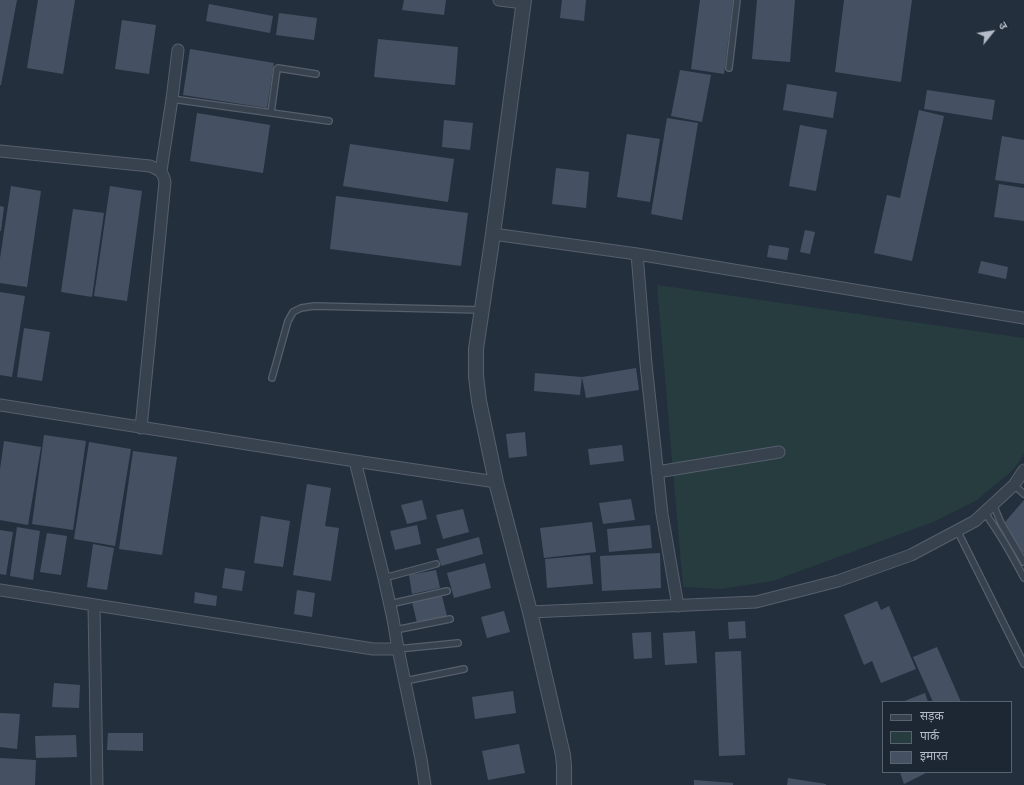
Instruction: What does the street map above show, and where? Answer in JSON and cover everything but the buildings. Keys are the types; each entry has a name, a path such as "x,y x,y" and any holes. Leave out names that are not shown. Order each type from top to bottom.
{"street":[{"path":"498,0 524,1 476,349 476,376 479,401 496,482 530,612 563,756 564,785"},
{"path":"140,428 165,182 161,171 178,50"},
{"path":"0,152 150,166 161,171"},
{"path":"493,234 637,254 1024,318"},
{"path":"637,254 657,472 662,514 678,606"},
{"path":"0,405 140,428 496,482"},
{"path":"657,472 779,452"},
{"path":"356,461 390,604 398,649 422,760 425,785"},
{"path":"530,612 756,602 838,581 911,555 975,521 1014,484 1024,470"},
{"path":"0,590 373,649 398,649"},
{"path":"94,605 97,785"}],"lane":[{"path":"729,68 737,0"},
{"path":"271,113 278,68 316,74"},
{"path":"172,99 329,121"},
{"path":"272,378 288,321 293,312 301,308 314,306 482,310"},
{"path":"1014,484 1024,494"},
{"path":"993,504 1024,562"},
{"path":"984,512 998,531 1024,578"},
{"path":"957,530 1024,664"},
{"path":"384,578 436,564"},
{"path":"390,604 446,592"},
{"path":"395,630 450,620"},
{"path":"398,649 458,643"},
{"path":"405,682 464,670"}],"green space":[{"path":"657,285 1024,338 1024,454 1014,469 977,500 933,522 773,581 721,589 683,587"}]}
